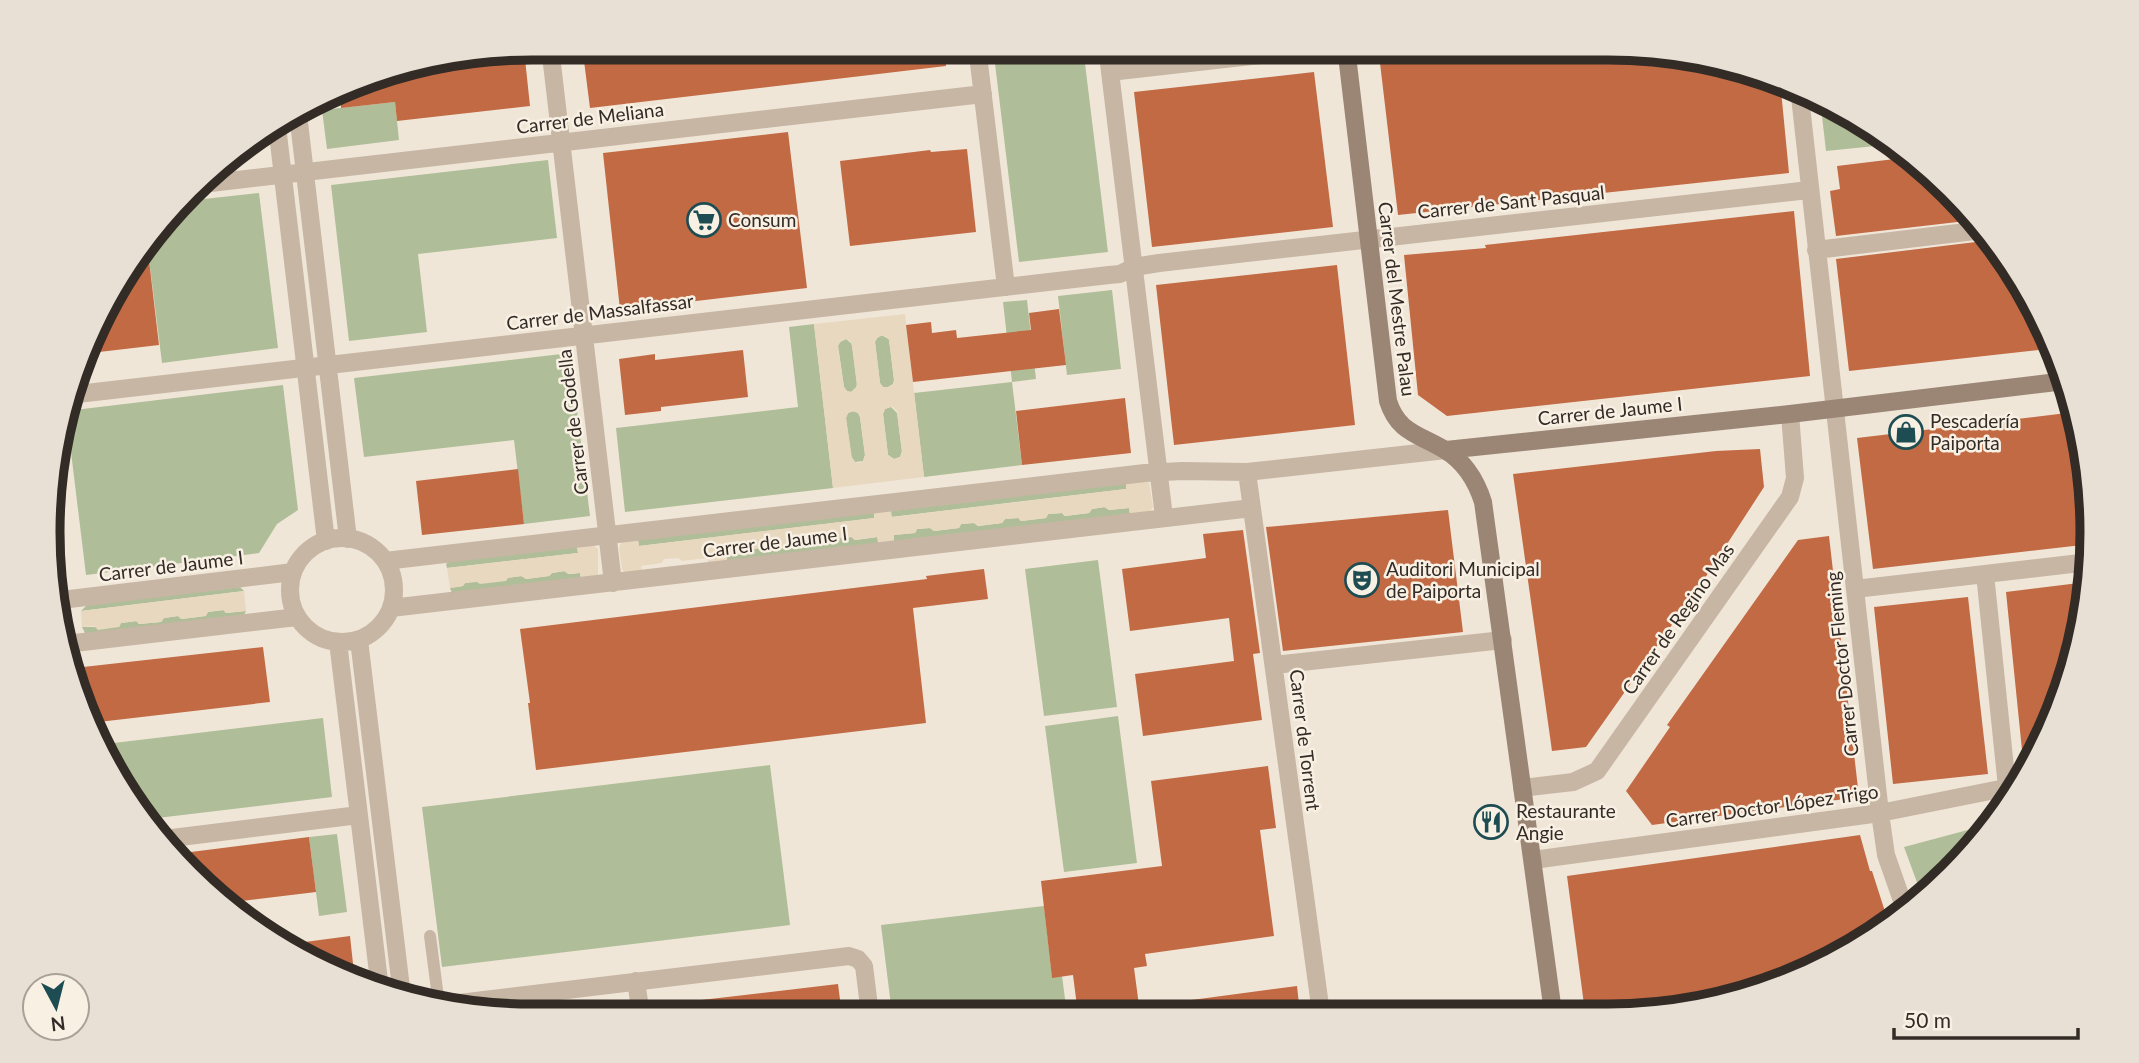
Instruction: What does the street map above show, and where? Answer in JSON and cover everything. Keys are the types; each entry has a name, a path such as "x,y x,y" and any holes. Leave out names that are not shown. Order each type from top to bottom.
{"street":[{"name":"Carrer de Godella","path":"552,60 613,583"},
{"path":"979,60 1006,286"},
{"path":"1109,60 1164,517"},
{"path":"1110,72 1217,60"},
{"name":"Carrer del Mestre Palau","path":"1348,60 1385,382 1391,412 1397,422 1411,433 1446,450 1466,468 1478,485 1483,502 1552,1004"},
{"name":"Carrer de Meliana","path":"214,183 983,94"},
{"name":"Carrer Doctor Fleming","path":"1800,101 1880,813 1886,855 1902,900"},
{"path":"299,121 348,539"},
{"path":"278,134 326,541"},
{"name":"Carrer de Sant Pasqual","path":"1134,267 1809,190"},
{"path":"1816,250 1971,231"},
{"name":"Carrer de Massalfassar","path":"81,394 1120,274 1134,267"},
{"name":"Carrer de Jaume I","path":"385,561 1159,472 1247,472 1835,409 2055,382"},
{"name":"Carrer de Regino Mas","path":"1522,788 1573,782 1597,771 1790,497 1794,478 1790,414"},
{"name":"Carrer de Torrent","path":"1247,472 1320,1004"},
{"name":"Carrer de Jaume I","path":"391,608 1252,508"},
{"path":"348,539 362,542 375,550 385,561 392,576 394,592 391,608 384,622 373,632 359,640 338,642 322,639 308,630 297,617 291,603 290,587 293,572 300,559 312,548 326,541 348,539"},
{"path":"1855,589 2078,563"},
{"name":"Carrer de Jaume I","path":"65,600 293,572"},
{"path":"1985,574 2010,778"},
{"path":"74,644 297,617"},
{"path":"359,640 401,984"},
{"path":"1274,665 1503,640"},
{"path":"338,642 379,978"},
{"name":"Carrer Doctor López Trigo","path":"1533,860 1880,813 2003,789"},
{"path":"173,838 359,815"},
{"path":"479,1000 849,956 858,959 864,966 869,1004"},
{"path":"636,981 639,1004"}],"lane":[{"path":"430,936 435,993"}],"green space":[{"path":"995,60 1085,60 1108,252 1019,262"},
{"path":"395,102 399,140 327,149 322,110"},
{"path":"1821,111 1879,146 1826,151"},
{"path":"548,160 557,238 418,254 427,332 349,341 331,185"},
{"path":"259,193 278,348 162,363 149,256 196,200"},
{"path":"1112,290 1121,369 1067,375 1058,296"},
{"path":"1027,300 1036,379 1012,382 1003,302"},
{"path":"814,324 833,488 625,512 616,428 798,407 789,327"},
{"path":"881,335 889,339 894,380 888,387 883,387 880,383 875,342"},
{"path":"846,339 852,344 857,384 851,392 844,387 838,346"},
{"path":"570,353 590,516 524,524 514,440 364,457 354,378"},
{"path":"1012,382 1022,465 924,477 914,393"},
{"path":"283,385 298,510 277,524 259,553 86,575 69,438 76,410"},
{"path":"891,407 897,413 902,451 900,457 894,459 888,455 883,414 885,409"},
{"path":"854,411 860,417 865,455 863,461 855,462 851,456 846,418 848,413"},
{"path":"1126,483 1126,489 891,517 891,511"},
{"path":"1105,507 1109,510 1129,508 1130,514 894,541 893,535 915,533 917,529 930,528 934,531 959,528 961,524 974,523 978,526 1002,523 1005,519 1019,518 1021,521 1046,518 1048,514 1062,513 1065,516 1089,513 1092,509"},
{"path":"874,512 875,518 639,546 638,540"},
{"path":"852,537 855,540 878,537 878,543 727,561 726,556 749,553 752,549 809,542 812,545 838,542 840,538"},
{"path":"577,547 578,553 447,568 446,564 450,561"},
{"path":"1098,560 1117,707 1044,716 1025,569"},
{"path":"565,571 569,574 580,573 581,579 452,593 450,588 463,586 465,583 522,576 526,579"},
{"path":"240,587 244,591 81,611 87,605"},
{"path":"224,610 226,613 246,611 243,617 86,635 82,627 119,627 121,623 137,621 139,624 161,622 164,618 205,616 208,612"},
{"path":"1118,716 1137,863 1064,872 1045,726"},
{"path":"323,718 332,797 156,818 110,743"},
{"path":"770,765 790,925 442,967 422,807"},
{"path":"1974,828 1918,886 1904,847"},
{"path":"337,834 347,912 319,916 309,837"},
{"path":"1044,906 1052,977 1062,976 1066,1004 891,1004 881,925"}],"shaded area":[{"path":"905,314 924,477 833,488 814,324","holes":["885,336 889,340 894,380 888,387 883,387 880,383 875,342 877,338","846,339 852,346 857,386 851,392 844,387 838,346","893,407 897,411 902,453 894,459 888,455 883,414 885,409","852,411 860,417 865,455 859,463 852,458 846,418"]},
{"path":"1126,483 1149,483 1153,507 1150,511 1130,514 1129,508 1109,510 1104,507 1092,509 1089,513 1065,516 1062,513 1048,514 1046,518 1021,521 1018,518 1005,519 1002,523 978,526 974,523 961,524 959,528 934,531 930,528 917,529 915,533 894,535 894,541 878,543 877,537 855,540 851,537 840,538 838,542 811,545 808,542 796,544 794,547 752,549 749,553 727,556 727,561 709,564 707,558 682,561 678,558 641,566 642,571 624,572 622,569 619,548 622,541 638,540 639,546 874,518 874,512 891,511 892,517 1126,489"},
{"path":"593,545 598,549 598,576 581,579 580,573 568,574 564,571 526,579 521,576 508,578 506,581 465,583 463,586 450,588 447,568 578,553 577,547"},
{"path":"244,591 246,611 226,613 223,610 208,612 206,616 181,619 178,616 164,618 161,622 139,624 136,621 98,630 94,626 82,627 81,611"}],"building":[{"path":"525,60 530,106 397,121 395,102 341,108 340,100 351,95 436,70"},
{"path":"584,60 945,60 946,66 590,108"},
{"path":"1405,60 1638,61 1730,76 1781,93 1789,173 1398,215 1380,63"},
{"path":"1314,72 1333,227 1152,247 1134,92"},
{"name":"Consum","path":"788,132 807,288 620,310 603,153"},
{"path":"967,149 976,232 850,246 840,161 930,150"},
{"path":"1897,159 1963,221 1836,236 1830,191 1840,189 1837,166"},
{"path":"1794,211 1810,376 1447,416 1418,395 1404,255 1486,248 1485,245"},
{"path":"1980,241 2016,296 2043,349 1849,371 1836,259"},
{"path":"149,256 159,345 94,353 123,295"},
{"path":"1337,265 1355,425 1174,445 1156,285"},
{"path":"1059,309 1066,365 913,382 906,325 931,322 932,333 956,330 957,338 1031,330 1029,313"},
{"path":"743,350 748,397 661,407 661,411 625,415 619,359 655,354 655,360"},
{"path":"1125,398 1131,453 1022,465 1016,411"},
{"path":"2064,413 2075,470 2079,545 1873,569 1857,438"},
{"path":"1760,449 1764,487 1705,578 1586,747 1552,751 1513,474 1716,451"},
{"path":"518,469 524,524 422,535 416,481"},
{"name":"Auditori Municipal de Paiporta","path":"1448,510 1463,632 1283,651 1266,527"},
{"path":"1243,530 1260,653 1253,654 1262,720 1143,736 1135,674 1234,661 1229,618 1130,631 1122,569 1206,558 1203,534"},
{"path":"1829,536 1859,797 1652,825 1626,791 1670,727 1667,725 1798,540"},
{"path":"984,569 988,599 913,608 926,723 536,770 520,629 927,579 926,576"},
{"path":"2076,583 2063,654 2044,712 2023,756 2006,592"},
{"path":"1968,597 1988,774 1893,784 1874,607"},
{"path":"263,647 270,702 100,722 80,667"},
{"path":"1268,766 1276,828 1260,830 1274,936 1145,954 1147,966 1134,968 1139,1004 1077,1004 1073,975 1052,978 1041,881 1162,866 1151,781"},
{"path":"1860,835 1885,913 1816,955 1788,968 1730,987 1669,999 1584,1004 1567,876"},
{"path":"309,837 316,892 238,901 186,853"},
{"path":"350,936 354,969 323,955 300,943"},
{"path":"838,984 841,1004 684,1004"},
{"path":"1297,986 1299,1004 1184,1004 1184,1001"}],"place":[{"name":"Consum","path":"704,220"},
{"name":"Pescadería Paiporta","path":"1906,432"},
{"name":"Auditori Municipal de Paiporta","path":"1362,580"},
{"name":"Restaurante Angie","path":"1491,822"}]}
